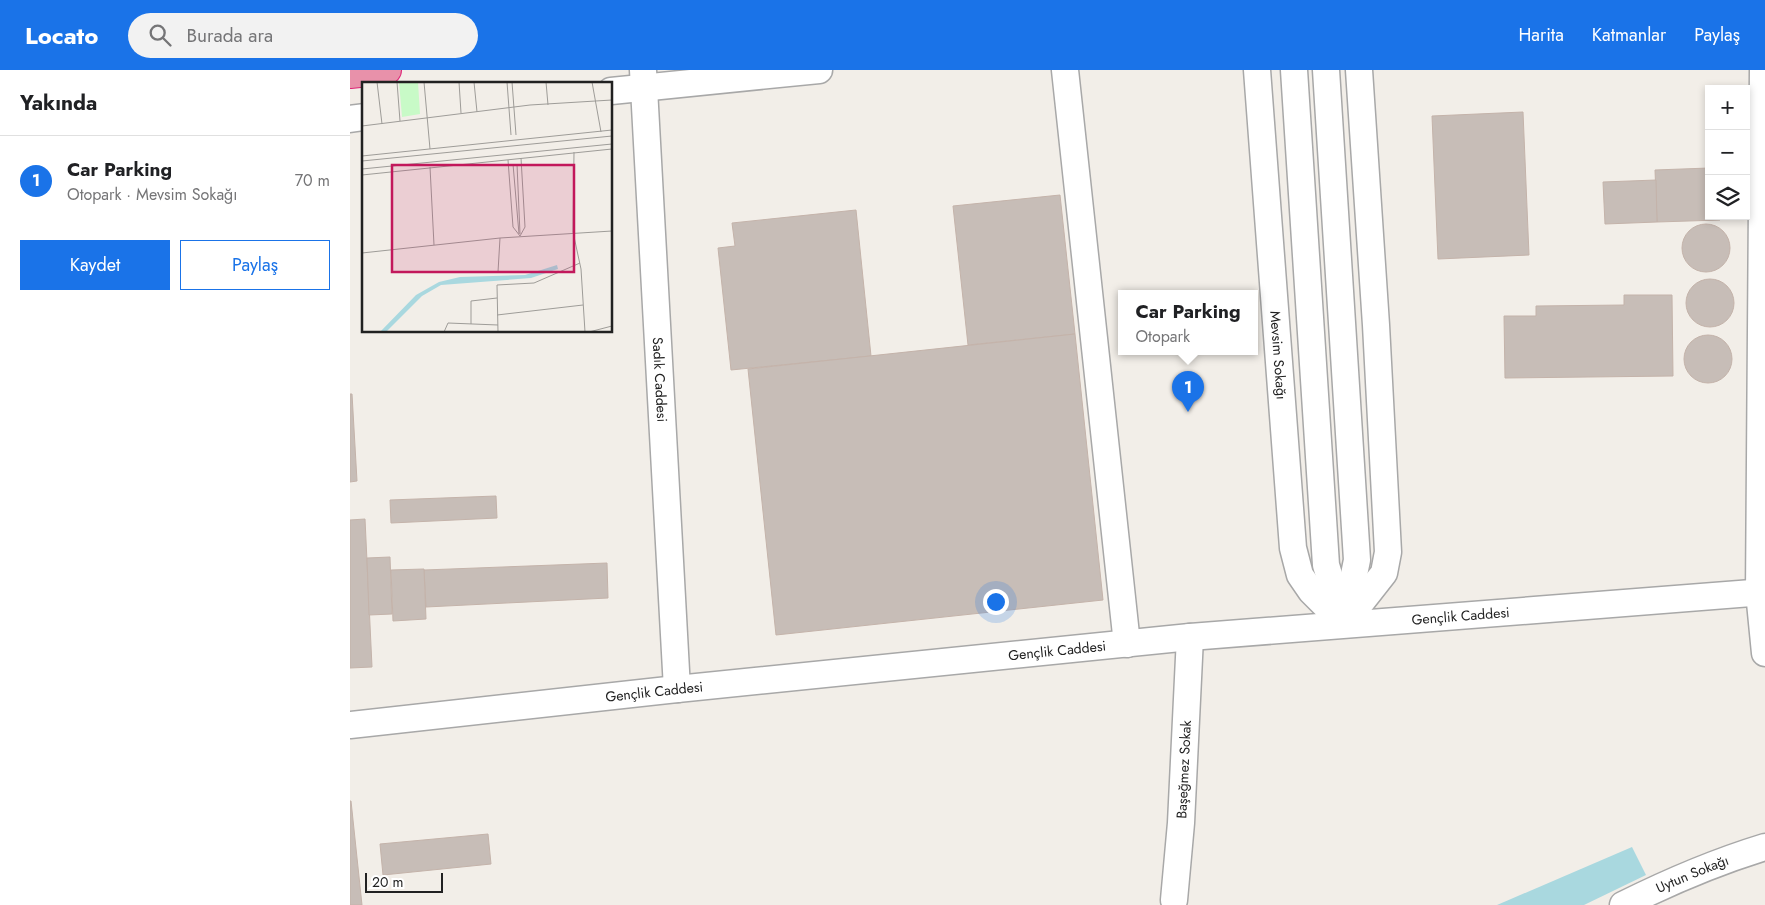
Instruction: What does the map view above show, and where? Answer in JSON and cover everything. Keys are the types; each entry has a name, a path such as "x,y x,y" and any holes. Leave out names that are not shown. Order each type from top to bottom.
{"highway":[{"path":"350,74 387,70"}],"street":[{"path":"612,91 643,79 819,70"},
{"path":"1065,70 1127,644"},
{"name":"Mevsim Sokağı","path":"1257,70 1293,548 1300,575 1311,591 1344,624"},
{"path":"1294,70 1326,566 1344,624"},
{"path":"1326,70 1357,560 1344,624"},
{"path":"1344,624 1384,573 1388,552 1360,70"},
{"path":"1763,70 1762,592 1765,653"},
{"name":"Sadık Caddesi","path":"643,79 677,688"},
{"name":"Gençlik Caddesi","path":"350,726 677,688 1190,637 1762,592"},
{"name":"Başeğmez Sokak","path":"1174,900 1181,823 1190,637"},
{"name":"Uytun Sokağı","path":"1623,905 1681,877 1765,847"}],"water":[{"path":"1632,847 1646,875 1584,905 1497,905"}],"building":[{"path":"1523,112 1529,255 1438,259 1432,116"},
{"path":"1705,168 1705,220 1720,220 1657,222 1655,170"},
{"path":"1656,180 1657,222 1605,224 1603,182"},
{"path":"1060,195 1075,334 968,345 953,206"},
{"path":"856,210 871,356 731,370 718,248 735,246 732,223"},
{"path":"1701,224 1711,224 1720,228 1726,234 1729,239 1729,257 1720,268 1711,272 1701,272 1692,268 1686,262 1682,253 1682,243 1686,234 1692,228"},
{"path":"1705,279 1715,279 1724,283 1730,289 1733,294 1733,312 1724,323 1715,327 1705,327 1696,323 1690,317 1686,308 1686,298 1690,289 1696,283"},
{"path":"1624,295 1672,295 1673,376 1505,378 1504,316 1536,316 1536,306 1624,305"},
{"path":"1075,334 1103,600 776,635 748,369"},
{"path":"1703,335 1713,335 1722,339 1728,345 1731,350 1731,368 1722,379 1713,383 1703,383 1694,379 1688,373 1684,364 1684,354 1688,345 1694,339"},
{"path":"350,394 352,394 357,481 350,482"},
{"path":"496,496 497,518 391,523 390,500"},
{"path":"365,519 372,667 350,668 350,520"},
{"path":"390,557 392,614 369,615 367,558"},
{"path":"607,563 608,598 426,607 424,570"},
{"path":"424,569 426,619 393,621 391,570"},
{"path":"351,801 362,905 350,905"},
{"path":"488,834 491,864 383,875 380,844"}],"place":[{"name":"Car Parking","path":"1188,412"}]}
